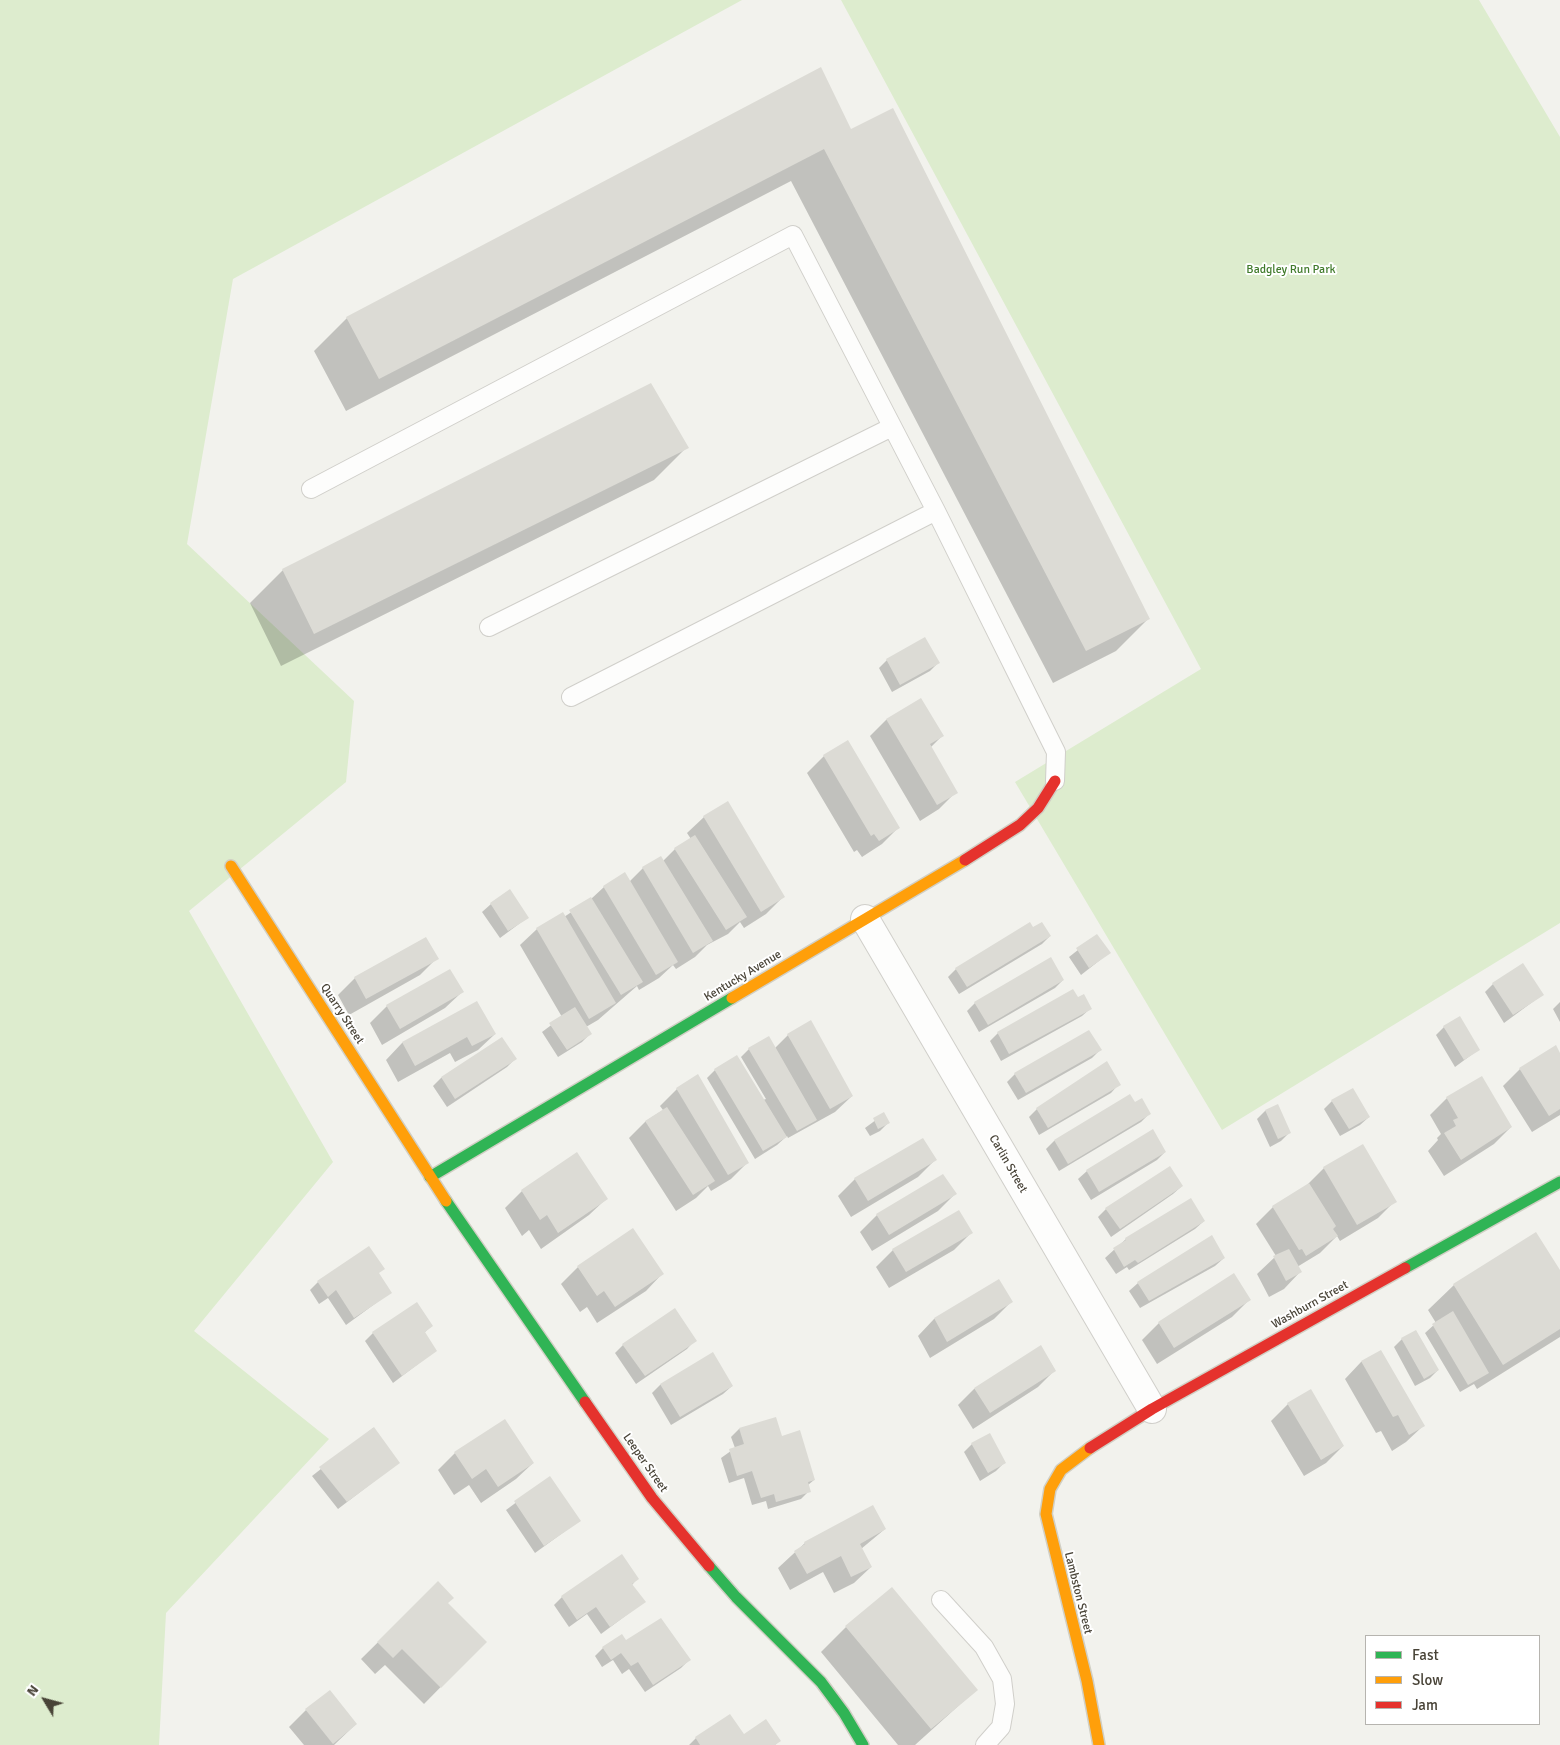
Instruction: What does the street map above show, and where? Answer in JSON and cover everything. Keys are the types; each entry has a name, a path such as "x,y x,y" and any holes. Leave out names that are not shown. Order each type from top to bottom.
{"street":[{"name":"Kentucky Avenue","path":"430,1177 865,920 1020,825 1038,808 1055,781"},
{"name":"Quarry Street","path":"231,866 430,1177"},
{"name":"Carlin Street","path":"865,920 1152,1409"},
{"name":"Leeper Street","path":"430,1177 652,1498 736,1597 821,1682 844,1713 863,1745"},
{"name":"Washburn Street","path":"1077,1456 1152,1409 1560,1182"},
{"name":"Lambston Street","path":"1077,1456 1061,1470 1050,1489 1046,1514 1051,1541 1087,1681 1098,1745"}],"lane":[{"path":"311,489 793,234 936,511 1056,752 1055,781"},
{"path":"489,627 892,426"},
{"path":"571,697 936,511"},
{"path":"941,1600 984,1648 1002,1679 1005,1704 1001,1727 985,1745"}],"green space":[{"path":"0,0 742,0 233,279 187,544 354,701 346,782 189,911 333,1162 194,1331 329,1439 166,1613 159,1745 0,1745"},
{"name":"Badgley Run Park","path":"841,0 1479,0 1560,137 1560,923 1222,1130 1015,782 1201,669"}],"building":[{"path":"821,67 851,129 893,108 1150,619 1086,651 824,149 379,379 346,317"},
{"path":"651,383 689,448 314,634 282,569"},
{"path":"925,637 940,663 900,685 886,659"},
{"path":"921,698 944,736 930,744 958,793 937,805 886,719"},
{"path":"848,740 900,828 879,841 874,834 871,836 823,755"},
{"path":"728,801 785,897 761,912 703,816"},
{"path":"695,835 747,917 726,930 674,848"},
{"path":"661,856 713,941 693,953 642,867"},
{"path":"625,872 678,962 656,975 603,886"},
{"path":"510,889 529,918 508,931 490,903"},
{"path":"591,897 643,982 621,995 569,910"},
{"path":"563,912 616,1003 589,1019 536,928"},
{"path":"1030,922 1033,927 1042,922 1051,936 967,987 955,968"},
{"path":"1097,934 1111,953 1089,968 1076,948"},
{"path":"426,937 439,959 366,999 354,977"},
{"path":"1051,957 1064,980 988,1025 974,1002"},
{"path":"1523,963 1544,995 1513,1015 1492,983"},
{"path":"450,969 464,992 400,1029 386,1005"},
{"path":"1073,989 1078,997 1084,994 1092,1009 1009,1054 997,1032"},
{"path":"477,1001 496,1034 472,1046 467,1037 415,1066 402,1042"},
{"path":"575,1007 592,1034 567,1050 549,1023"},
{"path":"1460,1016 1480,1050 1464,1060 1443,1026"},
{"path":"811,1020 853,1096 830,1109 787,1034"},
{"path":"1089,1030 1102,1050 1026,1093 1014,1073"},
{"path":"769,1036 817,1120 797,1131 748,1048"},
{"path":"502,1037 517,1059 455,1099 441,1077"},
{"path":"1556,1045 1560,1053 1560,1109 1549,1116 1519,1068"},
{"path":"737,1055 787,1137 763,1151 714,1069"},
{"path":"1107,1061 1121,1085 1048,1128 1036,1108"},
{"path":"698,1074 749,1163 728,1175 676,1088"},
{"path":"1482,1076 1512,1127 1461,1160 1444,1133 1456,1126 1453,1120 1458,1118 1446,1097"},
{"path":"1353,1088 1370,1117 1349,1129 1331,1100"},
{"path":"1130,1094 1135,1102 1142,1098 1151,1114 1068,1164 1054,1140"},
{"path":"1278,1104 1291,1133 1278,1139 1265,1110"},
{"path":"667,1107 715,1181 693,1195 645,1121"},
{"path":"884,1112 890,1123 878,1129 873,1118"},
{"path":"1153,1129 1166,1152 1099,1192 1086,1170"},
{"path":"923,1138 937,1160 868,1201 854,1178"},
{"path":"1363,1144 1397,1202 1357,1225 1323,1167"},
{"path":"577,1152 608,1199 558,1233 547,1215 540,1220 521,1190"},
{"path":"1170,1166 1183,1186 1120,1229 1105,1208"},
{"path":"943,1174 957,1194 889,1235 876,1214"},
{"path":"1309,1183 1336,1226 1333,1229 1338,1236 1306,1256 1302,1249 1299,1250 1272,1206"},
{"path":"1191,1198 1205,1221 1138,1263 1135,1260 1124,1267 1113,1248 1126,1240 1125,1238"},
{"path":"959,1210 973,1233 906,1272 892,1249"},
{"path":"633,1228 664,1274 615,1307 604,1291 597,1296 577,1266"},
{"path":"1536,1232 1560,1270 1560,1329 1503,1365 1453,1284"},
{"path":"1212,1235 1225,1258 1149,1301 1137,1282"},
{"path":"369,1246 385,1269 379,1273 392,1293 354,1318 336,1290 328,1297 317,1281"},
{"path":"1289,1249 1302,1272 1286,1281 1273,1256"},
{"path":"1234,1273 1251,1300 1174,1348 1158,1322"},
{"path":"999,1279 1013,1302 947,1342 934,1318"},
{"path":"417,1302 433,1326 425,1332 437,1351 402,1376 372,1332"},
{"path":"675,1308 697,1341 645,1376 622,1344"},
{"path":"1453,1311 1489,1373 1468,1385 1432,1324"},
{"path":"1416,1330 1439,1370 1424,1379 1401,1338"},
{"path":"1041,1345 1056,1371 990,1413 974,1388"},
{"path":"1381,1350 1425,1426 1409,1435 1398,1415 1393,1417 1361,1361"},
{"path":"713,1352 733,1386 680,1417 660,1384"},
{"path":"1311,1389 1344,1446 1321,1460 1287,1403"},
{"path":"776,1417 782,1436 800,1430 815,1480 808,1482 811,1492 776,1502 774,1494 761,1498 752,1471 737,1476 729,1449 744,1444 739,1428"},
{"path":"505,1419 534,1463 498,1487 486,1469 472,1479 454,1452"},
{"path":"374,1427 400,1463 347,1502 319,1467"},
{"path":"990,1433 1006,1463 988,1473 971,1443"},
{"path":"550,1476 581,1521 544,1546 514,1501"},
{"path":"873,1505 886,1529 860,1544 872,1567 851,1577 841,1556 807,1574 794,1551 805,1544 804,1542"},
{"path":"622,1554 639,1579 632,1584 646,1602 610,1627 596,1607 577,1620 561,1596"},
{"path":"438,1581 454,1598 448,1603 487,1642 441,1688 402,1649 393,1658 377,1642"},
{"path":"892,1587 978,1690 931,1729 845,1626"},
{"path":"661,1618 691,1660 653,1685 638,1662 631,1666 621,1653 611,1660 602,1647 622,1634 626,1640"},
{"path":"330,1690 357,1724 333,1744 305,1709"},
{"path":"730,1714 744,1734 766,1719 781,1741 775,1745 700,1745 695,1737"}],"traffic: fast":[{"path":"430,1177 732,998"},
{"path":"1405,1268 1560,1182"},
{"path":"446,1201 585,1402"},
{"path":"709,1566 736,1597 821,1682 844,1713 863,1745"}],"traffic: slow":[{"path":"732,998 965,860"},
{"path":"231,866 446,1201"},
{"path":"1090,1448 1061,1470 1050,1489 1046,1514 1087,1681 1099,1745"}],"traffic: jam":[{"path":"965,860 1020,825 1038,808 1055,781"},
{"path":"1090,1448 1152,1409 1405,1268"},
{"path":"585,1402 652,1498 709,1566"}]}
